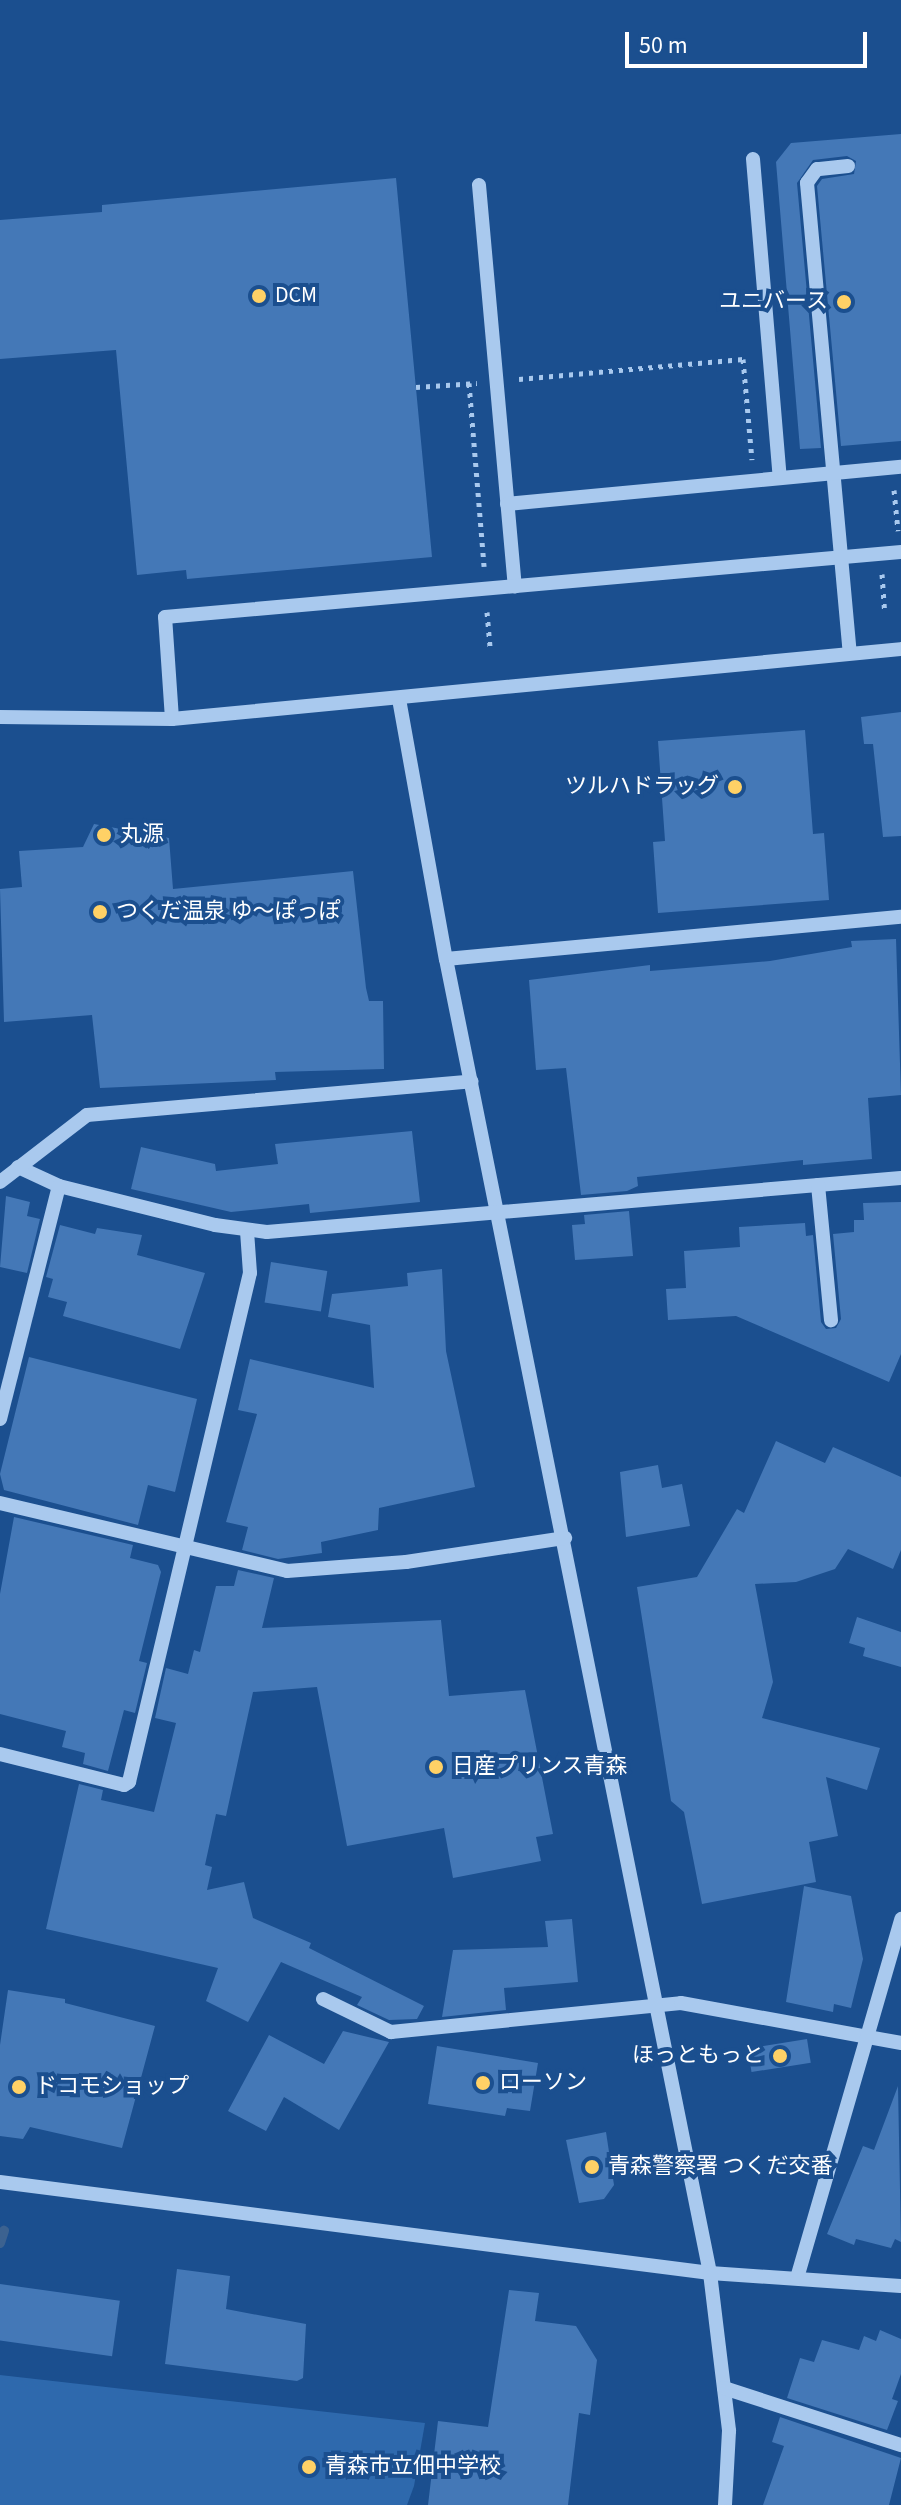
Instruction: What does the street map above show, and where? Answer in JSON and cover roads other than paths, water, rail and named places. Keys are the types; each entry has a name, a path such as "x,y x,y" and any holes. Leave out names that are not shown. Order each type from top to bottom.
{"street":[{"path":"753,159 780,478"},
{"path":"848,166 817,169 807,183 850,653"},
{"path":"479,185 515,586"},
{"path":"507,504 901,467"},
{"path":"172,719 165,617 901,552"},
{"path":"0,717 172,719 901,649"},
{"path":"399,699 446,959 565,1538 710,2273 731,2464 725,2505"},
{"path":"446,959 901,917"},
{"path":"0,1182 87,1115 472,1081"},
{"path":"18,1167 59,1186 247,1231 901,1178"},
{"path":"818,1185 831,1320"},
{"path":"0,1419 59,1186"},
{"path":"0,1754 124,1785 129,1782 250,1273 247,1231"},
{"path":"0,1503 300,1572 565,1538"},
{"path":"797,2278 901,1919"},
{"path":"323,1999 391,2032 455,2029 656,2003 740,2011 901,2043"},
{"path":"0,2182 710,2273 901,2286"},
{"path":"724,2388 901,2445"}],"waterway":[{"path":"0,2243 4,2231"}],"place":[{"name":"DCM","path":"259,296"},
{"name":"ユニバース","path":"844,302"},
{"name":"ツルハドラッグ","path":"735,787"},
{"name":"丸源","path":"104,835"},
{"name":"つくだ温泉 ゆ～ぽっぽ","path":"100,912"},
{"name":"日産プリンス青森","path":"436,1767"},
{"name":"ほっともっと","path":"780,2056"},
{"name":"ローソン","path":"483,2083"},
{"name":"ドコモショップ","path":"19,2087"},
{"name":"青森警察署 つくだ交番","path":"592,2167"},
{"name":"青森市立佃中学校","path":"309,2467"}]}
